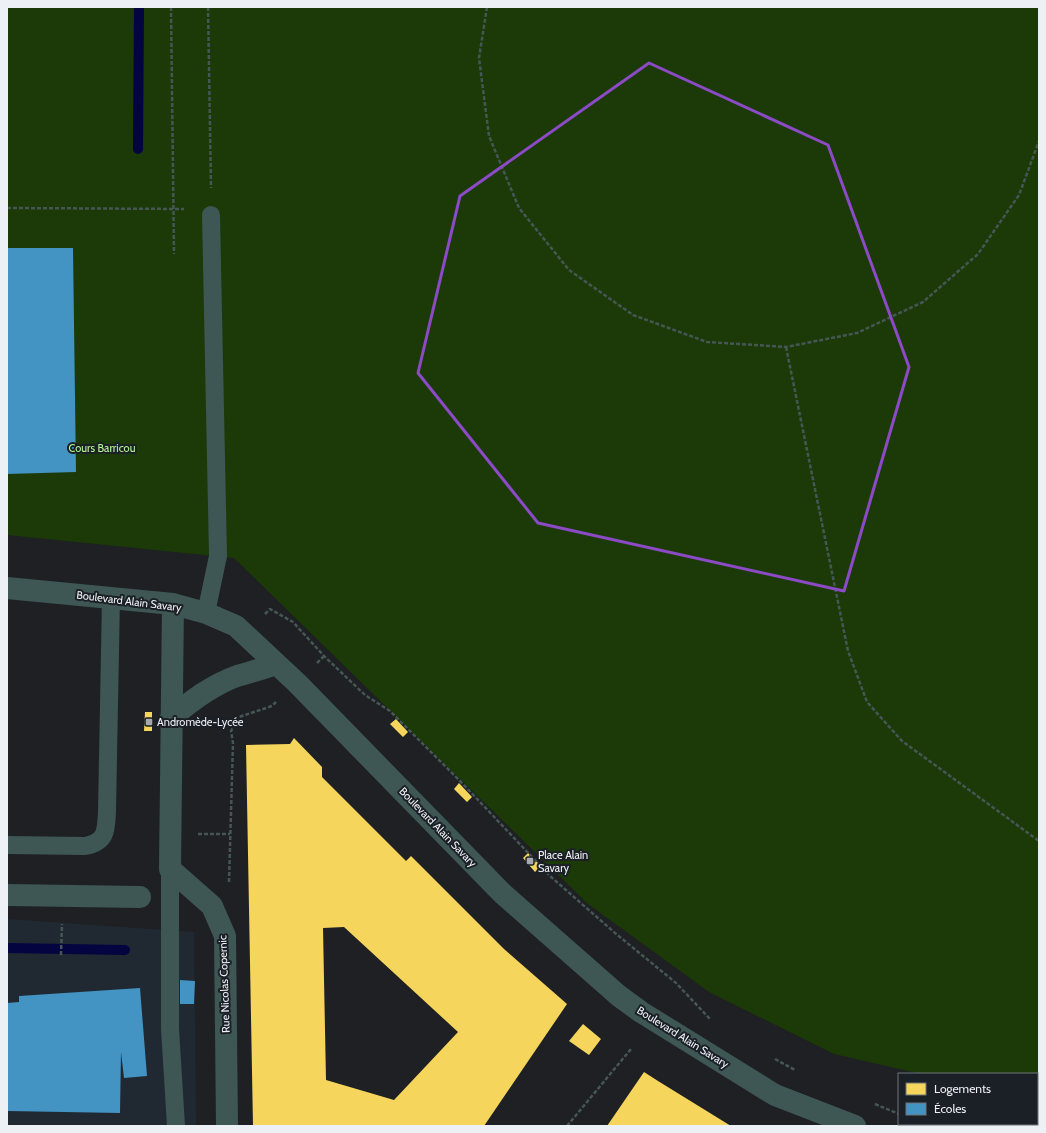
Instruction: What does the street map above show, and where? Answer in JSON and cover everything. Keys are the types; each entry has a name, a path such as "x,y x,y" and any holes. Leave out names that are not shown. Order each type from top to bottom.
{"street":[{"name":"Boulevard Alain Savary","path":"7,588 173,604 206,613 236,626 297,683 503,894 619,996 641,1012 775,1095 855,1126"},
{"path":"170,869 173,604"},
{"path":"172,718 187,704 214,687 238,676 276,664"},
{"name":"Rue Nicolas Copernic","path":"170,869 212,906 225,936 227,1126"},
{"path":"7,895 140,897"}],"lane":[{"path":"206,613 218,556 211,212"},
{"path":"7,845 85,846 97,843 103,836 107,818 111,598"},
{"path":"170,869 170,1029 176,1126"}],"path":[{"path":"171,7 174,254"},
{"path":"7,208 174,209 211,212 208,7"},
{"path":"487,7 479,58 489,136 520,208 569,270 633,315 707,342 786,347 857,333 922,302 978,254 1019,195 1039,141"},
{"path":"786,347 848,651 868,702 902,741 1039,841"},
{"path":"270,609 293,622 324,656 365,695 390,711 467,788 550,876 615,933 676,983 713,1022"},
{"path":"212,906 229,886 233,743 231,731 239,717 272,706 324,656"},
{"path":"192,834 230,834"},
{"path":"61,955 62,931"},
{"path":"567,1126 631,1049"},
{"path":"772,1057 799,1072"},
{"path":"870,1102 898,1114"}],"highlighted area":[{"path":"649,63 828,145 909,367 844,591 538,523 418,373 460,196"}],"shaded area":[{"path":"7,919 194,932 196,1126 7,1126"}],"green space":[{"name":"Cours Barricou","path":"7,7 1039,7 1039,1101 1038,1073 917,1073 834,1054 709,992 588,904 234,558 7,535"}],"building: Logements":[{"path":"145,712 152,712 152,731 144,731"},
{"path":"396,719 408,732 403,737 390,724"},
{"path":"294,738 322,767 322,777 406,861 411,856 504,949 567,1004 484,1126 253,1126 246,745 290,744","holes":["344,927 458,1032 394,1100 326,1080 323,928"]},
{"path":"459,783 472,797 467,802 454,789"},
{"path":"528,853 541,866 535,872 523,858"},
{"path":"583,1024 601,1039 589,1055 569,1041"},
{"path":"644,1072 658,1081 731,1126 607,1126"}],"building: Écoles":[{"path":"7,248 73,248 76,472 7,474"},
{"path":"180,980 195,981 194,1004 180,1004"},
{"path":"140,988 147,1076 124,1078 121,1052 120,1113 7,1111 7,1003 19,1002 19,996"}],"waterway":[{"path":"138,149 139,7"},
{"path":"7,948 125,950"}],"place":[{"name":"Andromède-Lycée","path":"149,722"},
{"name":"Place Alain Savary","path":"530,861"}]}
